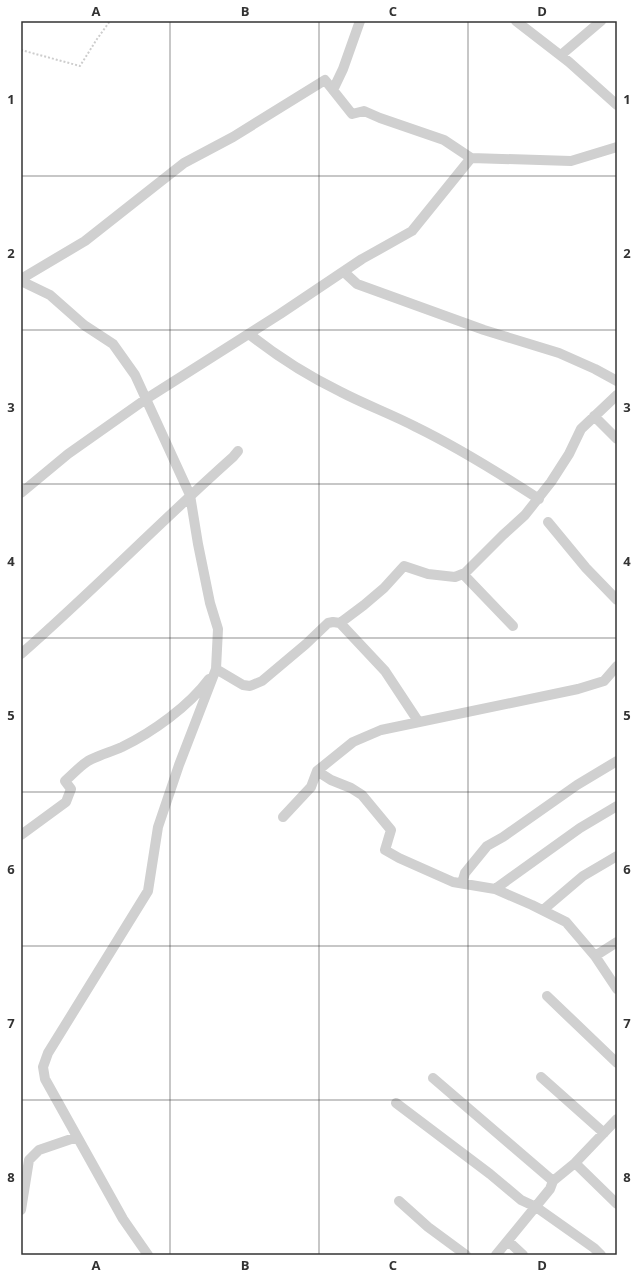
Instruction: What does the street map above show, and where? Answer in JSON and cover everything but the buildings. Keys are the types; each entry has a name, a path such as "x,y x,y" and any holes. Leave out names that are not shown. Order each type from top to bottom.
{"street":[{"path":"332,90 343,69 360,21"},
{"path":"516,21 560,55 617,104"},
{"path":"560,55 601,21"},
{"path":"21,280 85,241 184,163 233,137 325,80 352,114 364,110 380,118 444,140 471,158 571,161 617,148"},
{"path":"21,493 68,454 146,399 249,334 362,259 412,231 471,158"},
{"path":"344,272 357,284 484,330 559,353 595,369 617,381"},
{"path":"21,280 50,295 84,325 113,344 135,375 190,495 210,603 218,629 216,669 179,765 158,827 148,891 48,1053 43,1067 45,1079 122,1219 148,1255"},
{"path":"249,334 281,358 308,375 343,393 390,414 462,451 539,499"},
{"path":"216,669 243,685 250,686 262,681 306,644 328,623 340,622 364,605 384,588 404,566 428,574 455,577 466,573 525,515 539,499 569,454 581,429 617,395"},
{"path":"594,416 617,439"},
{"path":"21,654 55,624 238,451"},
{"path":"548,522 586,568 617,600"},
{"path":"463,574 513,626"},
{"path":"340,622 386,671 418,721"},
{"path":"283,817 311,787 317,771 352,742 380,730 418,721 578,689 604,681 617,666"},
{"path":"21,835 66,802 71,789 65,781 87,762 123,746 170,717 202,688 216,669"},
{"path":"462,883 465,873 488,846 577,785 617,761"},
{"path":"317,771 331,780 351,788 362,795 391,830 385,850 399,858 453,882 495,890 543,910 566,922 595,956 617,989"},
{"path":"495,890 580,828 617,806"},
{"path":"543,910 583,876 617,856"},
{"path":"595,956 617,942"},
{"path":"547,996 617,1063"},
{"path":"541,1077 604,1133"},
{"path":"434,1078 553,1181"},
{"path":"396,1103 490,1174 521,1200 536,1207 594,1248 601,1255"},
{"path":"496,1255 550,1189 553,1181 575,1163 617,1119"},
{"path":"21,1210 29,1160 39,1150 77,1137"},
{"path":"575,1163 617,1204"},
{"path":"399,1201 428,1228 466,1255"},
{"path":"508,1242 523,1255"}],"path":[{"path":"21,50 80,66 96,39 110,21"}]}
